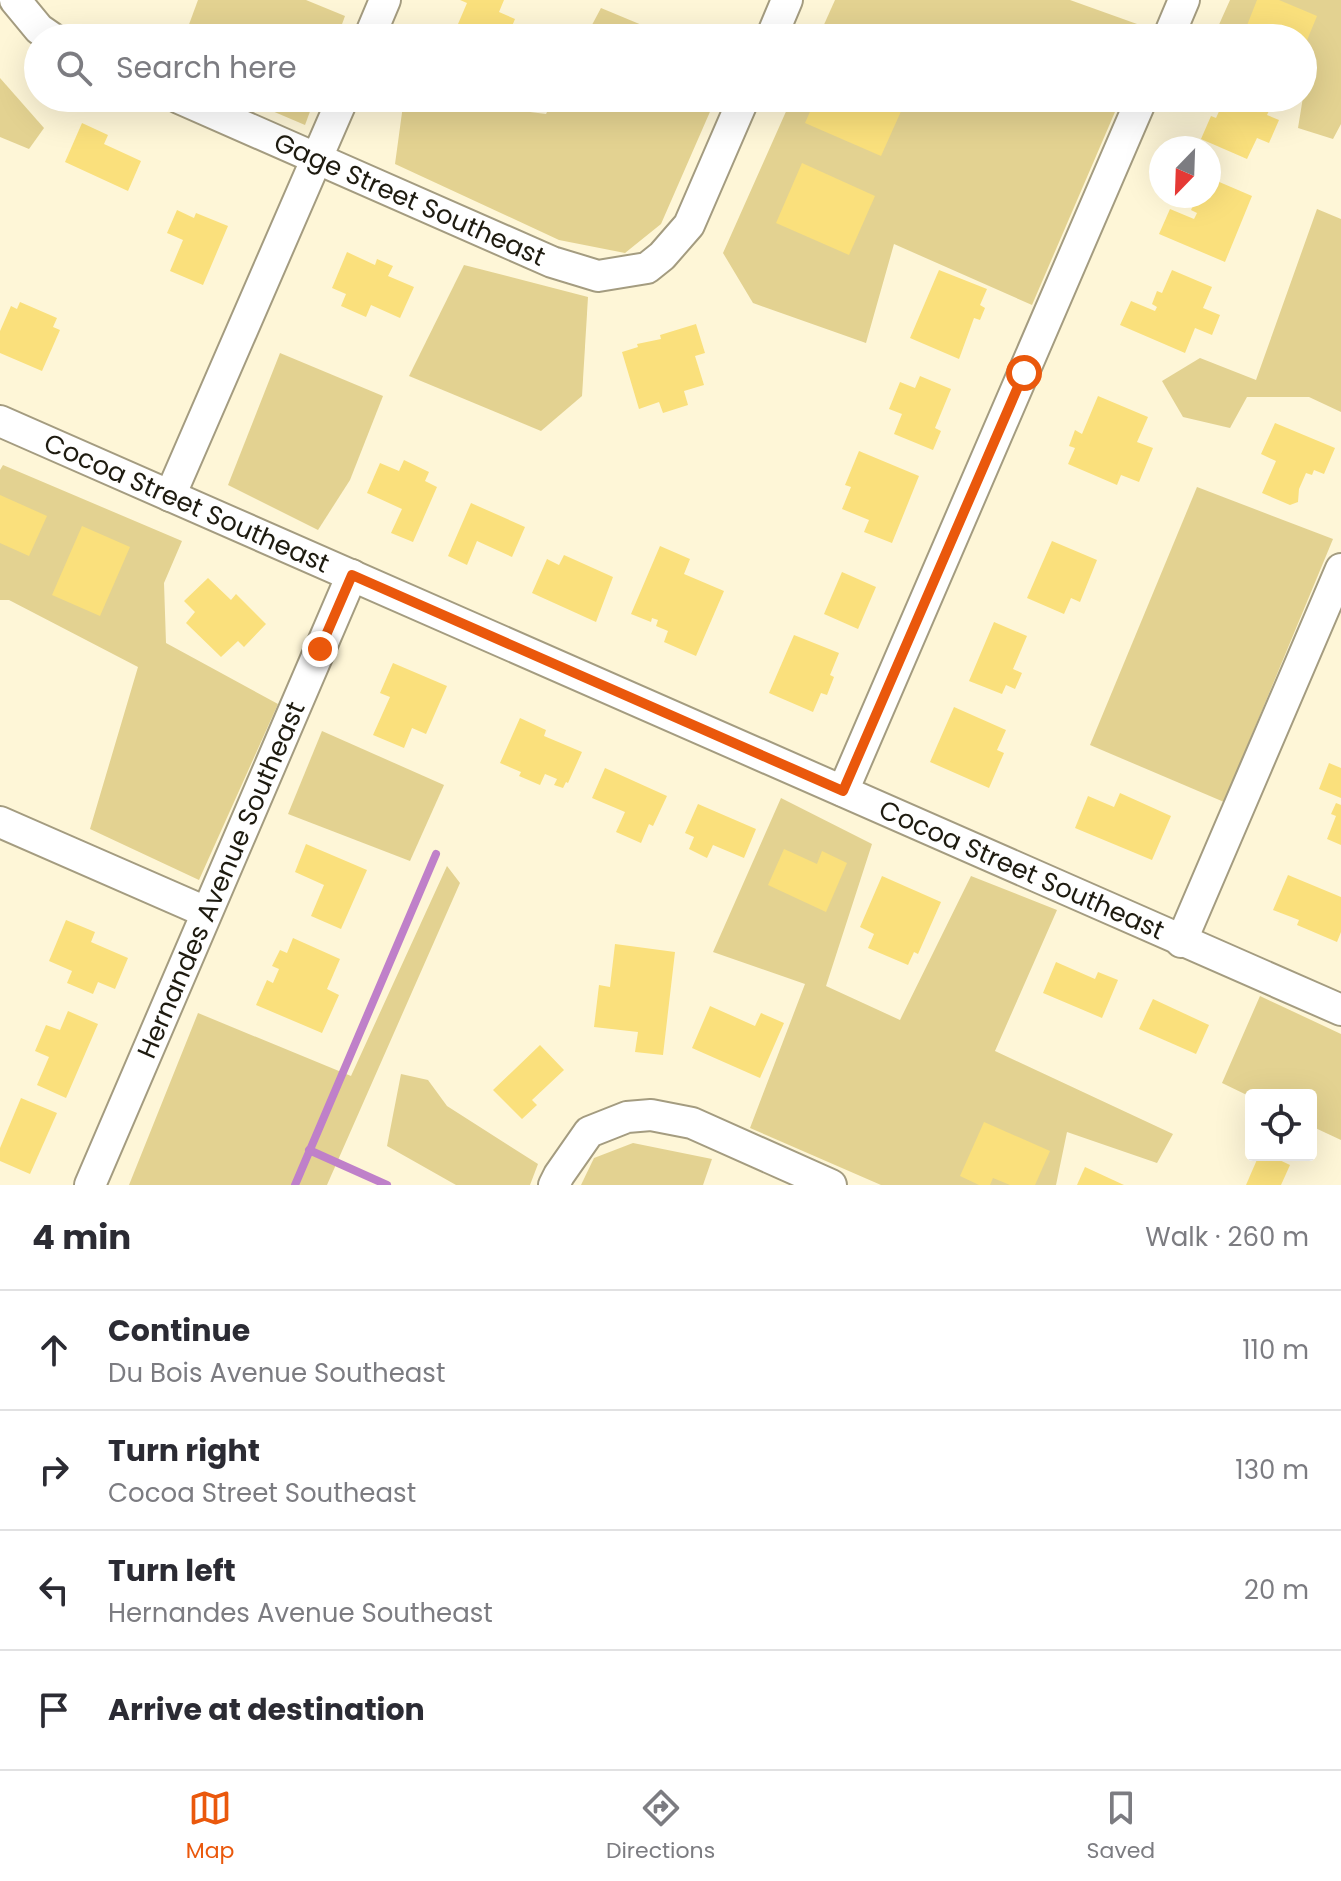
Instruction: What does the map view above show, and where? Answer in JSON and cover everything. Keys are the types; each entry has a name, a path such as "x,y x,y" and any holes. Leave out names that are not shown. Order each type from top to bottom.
{"street":[{"path":"375,24 385,0"},
{"path":"777,24 787,0"},
{"path":"1174,24 1184,0"},
{"path":"16,2 35,24"},
{"name":"Gage Street Southeast","path":"211,112 552,262 598,276 647,268 672,248 689,225 738,112"},
{"path":"170,496 337,112"},
{"path":"843,791 1136,112"},
{"name":"Cocoa Street Southeast","path":"0,421 1341,1010"},
{"path":"1181,942 1341,569"},
{"name":"Hernandes Avenue Southeast","path":"90,1185 352,575"},
{"path":"0,822 206,912"},
{"path":"554,1185 589,1132 627,1117 651,1115 692,1123 831,1185"}],"shaded area":[{"path":"198,0 306,0 345,16 342,24 189,24"},
{"path":"835,0 1070,0 1137,24 824,24"},
{"path":"1230,0 1341,0 1341,124 1333,139 1298,128 1301,112 1317,112 1317,24 1219,24"},
{"path":"601,8 639,24 592,24"},
{"path":"0,78 24,105 24,112 30,112 44,128 29,149 0,137"},
{"path":"275,112 310,112 305,125"},
{"path":"402,112 710,112 661,224 625,253 559,240 395,164"},
{"path":"786,112 1115,112 1032,305 894,244 866,343 753,303 723,253"},
{"path":"1317,209 1341,219 1341,412 1309,397 1247,397 1230,428 1183,417 1162,381 1200,358 1256,380"},
{"path":"464,265 588,297 582,396 541,431 409,376"},
{"path":"280,353 383,396 350,480 318,530 228,485"},
{"path":"3,465 182,541 164,583 166,643 278,704 199,880 90,829 138,667 9,600 0,600 0,470"},
{"path":"1197,487 1333,539 1224,802 1090,745"},
{"path":"322,731 444,785 410,861 288,814"},
{"path":"781,798 872,844 826,986 900,1020 971,876 1057,910 995,1051 1173,1134 1157,1163 1067,1132 1056,1185 881,1185 750,1128 805,984 713,952"},
{"path":"447,866 460,883 327,1185 129,1185 198,1013 351,1076"},
{"path":"1260,996 1341,1034 1341,1140 1317,1129 1317,1089 1245,1089 1245,1094 1222,1083"},
{"path":"401,1074 428,1080 447,1106 538,1164 530,1185 456,1185 387,1146"},
{"path":"633,1143 712,1159 703,1185 581,1185 594,1158"}],"building":[{"path":"460,0 504,0 499,12 515,19 513,24 458,24 467,3"},
{"path":"1257,0 1279,0 1317,16 1314,24 1248,24"},
{"path":"810,112 901,112 881,156 805,123"},
{"path":"1219,112 1268,112 1267,115 1279,120 1269,143 1257,138 1247,159 1221,148 1221,136 1202,136 1211,116 1216,118"},
{"path":"82,123 108,135 104,144 141,161 128,191 65,162"},
{"path":"802,163 875,196 849,255 776,223"},
{"path":"1221,183 1252,196 1225,262 1159,234 1170,209 1194,219 1197,213 1191,210 1221,208"},
{"path":"177,210 194,218 196,213 228,226 203,285 170,271 183,240 167,233"},
{"path":"347,252 375,265 377,259 393,266 388,276 414,287 400,318 371,305 366,317 341,306 346,294 332,288"},
{"path":"939,270 987,289 980,305 985,308 980,320 974,318 959,359 910,338"},
{"path":"1172,270 1212,287 1203,308 1220,315 1212,335 1195,328 1185,353 1120,325 1131,301 1155,311 1157,307 1152,304 1157,291 1162,293"},
{"path":"20,302 57,318 53,327 60,330 42,371 0,353 0,331 11,306 17,309"},
{"path":"696,324 705,353 695,356 704,385 684,391 688,405 663,413 659,402 639,409 622,352 638,347 637,344 661,339 660,335"},
{"path":"920,376 951,389 935,428 941,431 933,450 894,434 902,414 889,409 900,382 915,388"},
{"path":"1098,396 1148,417 1137,442 1153,448 1139,482 1121,475 1117,485 1068,464 1075,448 1069,446 1075,430 1082,434"},
{"path":"1275,423 1335,448 1324,474 1314,470 1312,475 1306,473 1299,489 1298,502 1290,505 1262,493 1276,461 1261,454"},
{"path":"859,451 919,476 892,543 864,532 869,520 842,509 851,487 845,485"},
{"path":"404,460 429,472 425,481 437,487 413,542 391,533 402,509 367,493 380,463 399,471"},
{"path":"0,495 47,516 29,556 0,543"},
{"path":"471,503 525,527 512,557 477,541 467,565 448,556"},
{"path":"82,526 130,547 100,616 52,595"},
{"path":"1052,541 1097,560 1080,602 1071,598 1064,614 1027,598"},
{"path":"660,546 690,559 684,574 724,591 696,656 664,642 668,631 656,626 658,620 652,618 651,622 631,614"},
{"path":"564,555 613,577 596,622 532,593 547,559 559,565"},
{"path":"842,572 876,587 858,629 824,614"},
{"path":"208,578 231,600 236,594 266,624 244,647 238,641 221,657 186,623 195,612 184,601"},
{"path":"994,622 1027,636 1013,669 1022,673 1015,689 1006,685 1002,694 969,681"},
{"path":"794,635 839,653 830,675 834,677 827,695 821,693 813,712 769,693"},
{"path":"393,663 447,686 426,734 412,728 404,748 373,735 390,697 380,693"},
{"path":"954,707 1006,730 997,750 1004,753 989,788 930,762"},
{"path":"520,718 546,730 544,736 582,752 563,788 554,785 557,779 545,774 540,785 500,763"},
{"path":"1329,763 1341,768 1341,798 1319,789"},
{"path":"605,768 667,796 641,843 616,832 625,812 592,798"},
{"path":"1120,793 1171,816 1152,860 1075,828 1088,796 1114,807"},
{"path":"1336,803 1341,805 1341,845 1327,839 1336,816 1331,814"},
{"path":"698,804 756,829 744,858 713,845 707,858 689,849 694,837 685,833"},
{"path":"306,844 367,870 341,929 311,916 324,885 295,872"},
{"path":"784,849 817,864 822,851 847,863 826,912 768,885"},
{"path":"1288,875 1341,897 1341,932 1337,942 1297,925 1299,920 1273,910"},
{"path":"882,876 941,902 918,954 914,952 908,965 868,948 874,934 860,927"},
{"path":"66,920 95,932 91,942 128,958 115,989 98,982 93,994 67,983 72,971 49,961"},
{"path":"293,938 340,959 327,989 339,995 322,1033 256,1005 267,980 273,983 279,969 272,966 280,950 287,953"},
{"path":"615,944 675,952 663,1055 635,1052 638,1032 594,1027 599,985 610,987"},
{"path":"1056,962 1095,979 1098,972 1118,980 1102,1018 1043,993"},
{"path":"1153,999 1209,1025 1196,1054 1139,1029"},
{"path":"710,1006 755,1026 761,1013 784,1023 760,1078 692,1048"},
{"path":"68,1011 98,1024 66,1098 37,1085 49,1057 35,1051 46,1025 60,1030"},
{"path":"540,1045 564,1070 532,1100 537,1105 522,1119 493,1090"},
{"path":"21,1098 57,1113 30,1174 0,1161 0,1148"},
{"path":"984,1122 1050,1151 1035,1185 1010,1185 993,1178 990,1185 979,1185 960,1176"},
{"path":"1256,1161 1282,1161 1290,1165 1281,1185 1246,1185"},
{"path":"1085,1167 1124,1185 1077,1185"}],"waterway":[{"path":"295,1185 436,854"},
{"path":"309,1150 387,1185"}],"route":[{"path":"320,649 352,575 843,791 1024,373"}]}
